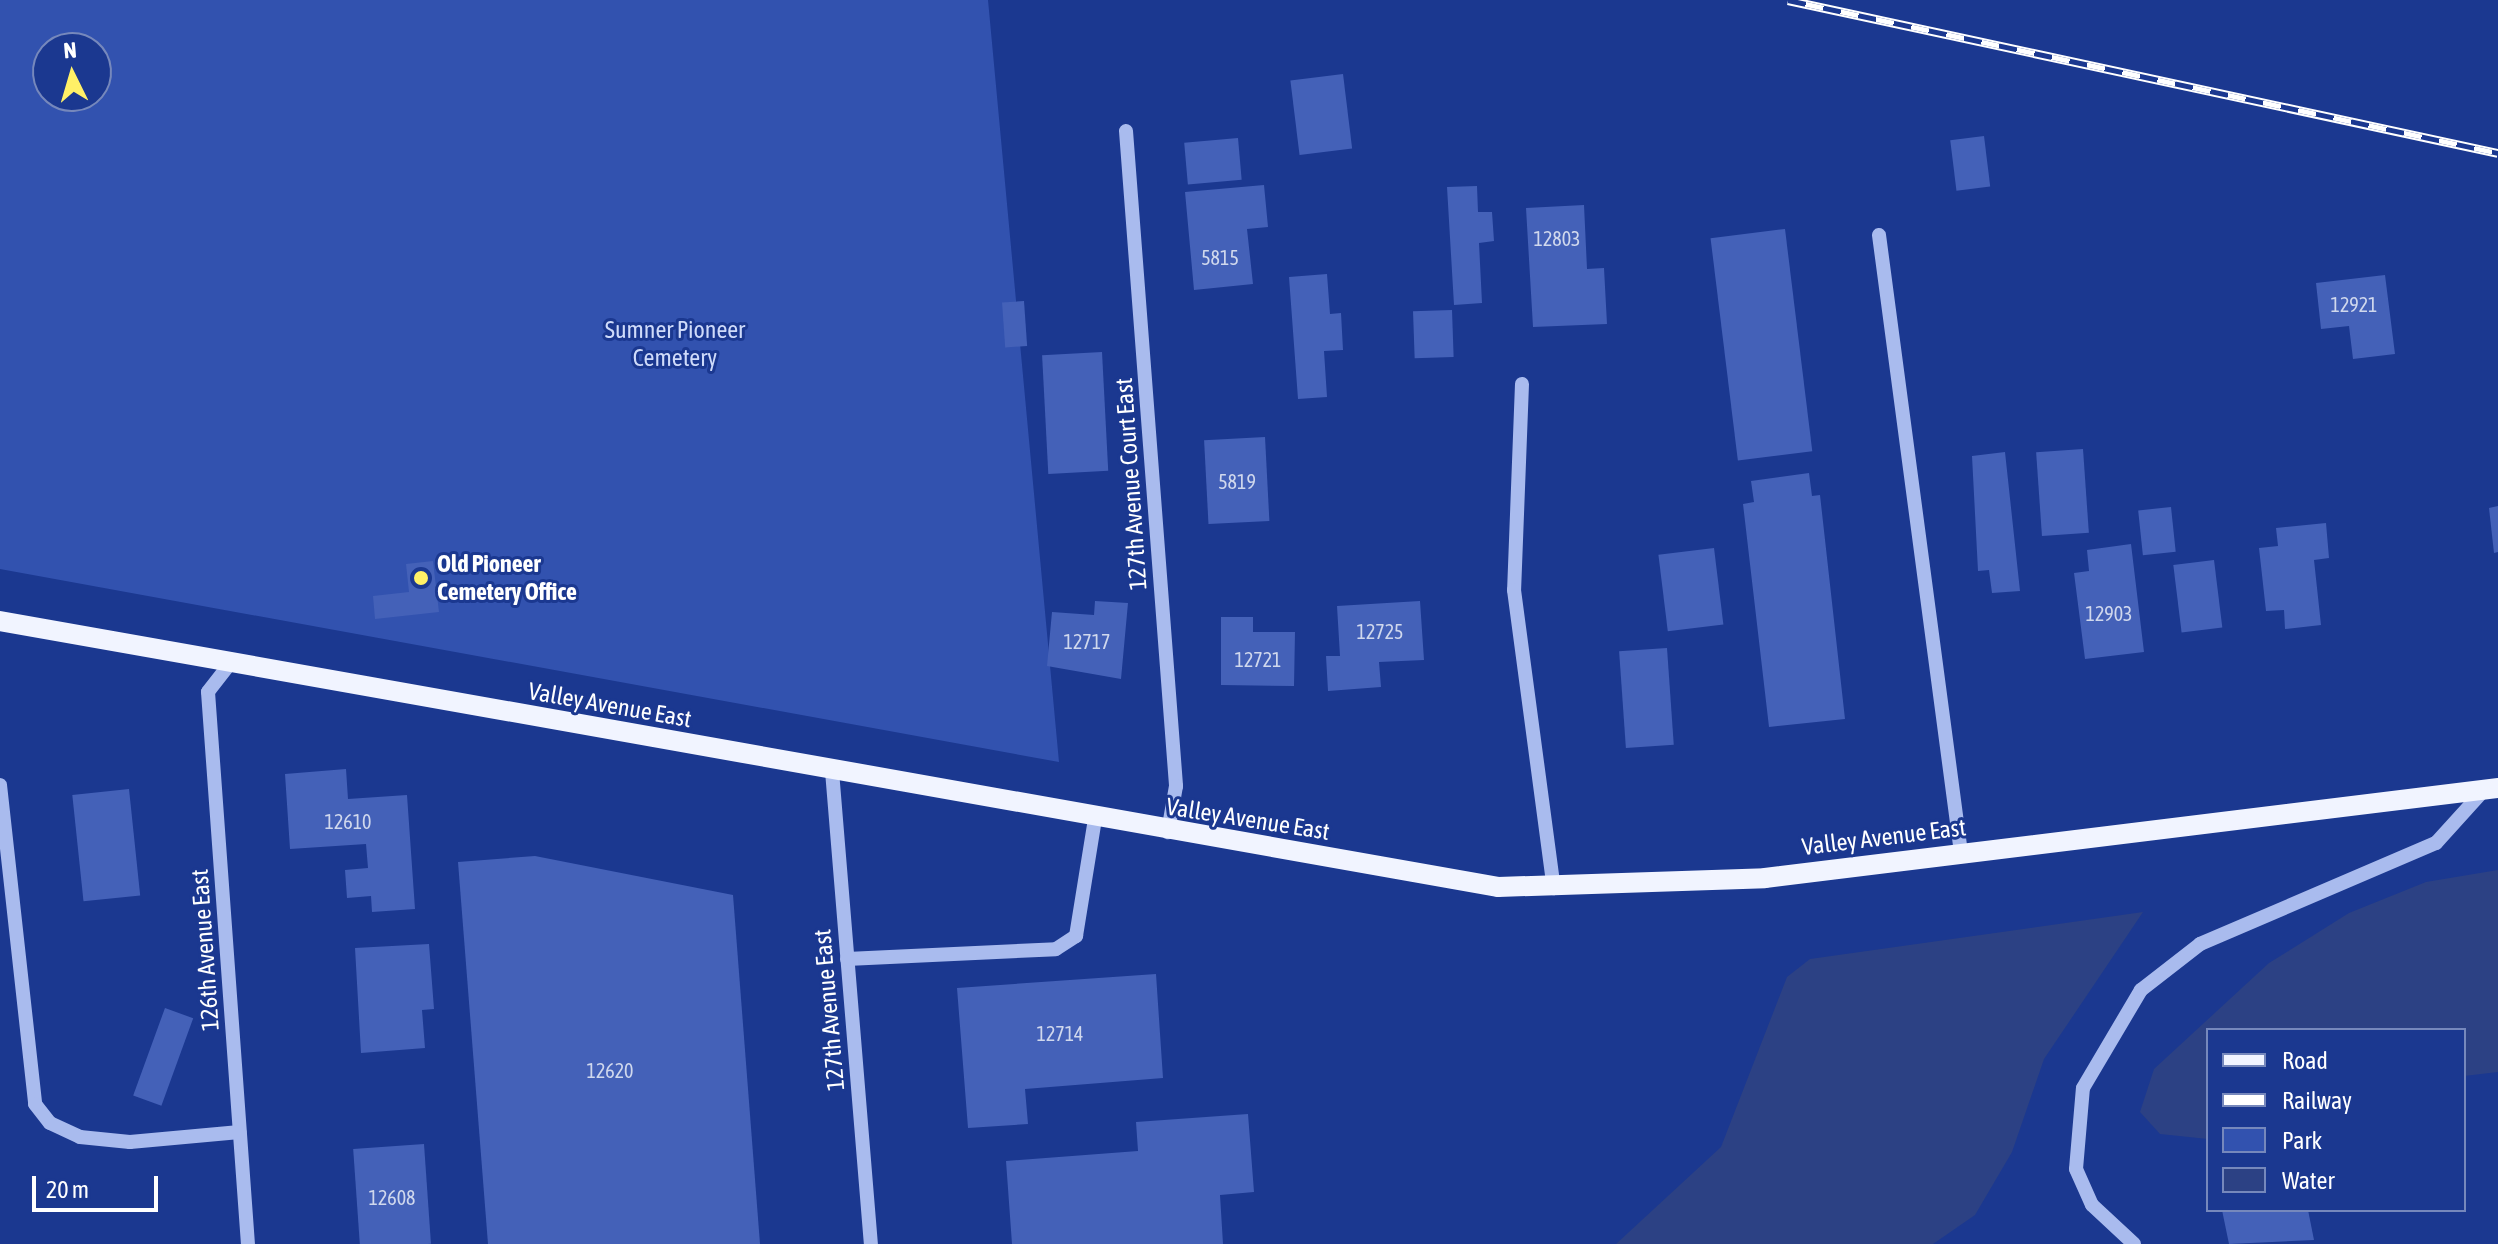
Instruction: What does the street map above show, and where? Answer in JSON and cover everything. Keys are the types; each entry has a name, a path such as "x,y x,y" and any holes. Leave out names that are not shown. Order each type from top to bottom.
{"main road":[{"name":"Valley Avenue East","path":"0,621 1168,832 1498,887 1554,888 1765,878 2491,789"}],"street":[{"name":"127th Avenue Court East","path":"1126,131 1176,786 1168,832"},
{"path":"1879,235 1961,853"},
{"path":"1522,384 1514,590 1554,888"},
{"name":"126th Avenue East","path":"232,661 208,692 248,1244"},
{"name":"127th Avenue East","path":"832,771 871,1244"},
{"path":"0,785 35,1104 50,1123 80,1137 130,1142 240,1132"},
{"path":"2134,1244 2092,1205 2076,1169 2083,1088 2141,990 2200,944 2436,843 2491,789"},
{"path":"847,959 1056,949 1076,936 1095,819"}],"green space":[{"name":"Sumner Pioneer Cemetery","path":"0,0 988,0 1059,762 0,569"}],"water":[{"path":"2498,870 2498,1072 2466,1076 2466,1028 2206,1028 2206,1139 2160,1134 2140,1112 2154,1069 2269,963 2349,913 2426,882"},
{"path":"2143,912 2044,1059 2012,1152 1975,1215 1933,1244 1616,1244 1721,1147 1787,977 1810,959"}],"building":[{"path":"1343,74 1352,148 1300,155 1290,80"},
{"path":"1984,136 1990,187 1956,191 1950,140"},
{"path":"1238,138 1242,180 1188,185 1184,143"},
{"path":"1264,185 1268,227 1247,229 1253,284 1194,290 1185,192"},
{"path":"1477,186 1478,212 1492,212 1494,241 1479,243 1482,303 1454,305 1447,187"},
{"path":"1584,205 1587,269 1604,268 1607,324 1533,327 1526,208"},
{"path":"1785,229 1812,451 1738,460 1711,238"},
{"path":"1327,274 1330,314 1341,313 1343,350 1324,351 1327,397 1298,399 1289,277"},
{"path":"2385,275 2395,354 2353,359 2349,326 2321,329 2316,283"},
{"path":"1024,301 1027,346 1005,347 1002,303"},
{"path":"1452,310 1454,357 1415,358 1413,311"},
{"path":"1102,352 1108,471 1048,474 1042,355"},
{"path":"1265,437 1269,521 1208,524 1204,440"},
{"path":"2083,449 2089,533 2042,536 2036,452"},
{"path":"2005,452 2020,591 1992,593 1989,570 1978,571 1972,456"},
{"path":"1809,473 1812,496 1820,495 1845,719 1769,727 1743,504 1754,502 1751,481"},
{"path":"2498,506 2498,552 2494,553 2489,508"},
{"path":"2171,507 2176,552 2143,555 2138,510"},
{"path":"2326,523 2329,558 2314,560 2321,625 2285,629 2284,610 2266,611 2259,548 2278,546 2276,528"},
{"path":"2131,544 2144,652 2085,659 2074,573 2089,571 2087,550"},
{"path":"1714,548 1723,624 1668,631 1658,555"},
{"path":"2214,560 2222,627 2182,632 2173,565"},
{"name":"Old Pioneer Cemetery Office","path":"433,561 439,612 375,619 373,596 409,592 406,564"},
{"path":"1095,601 1128,603 1121,679 1047,666 1052,612 1094,615"},
{"path":"1420,601 1424,660 1379,662 1381,687 1328,691 1326,656 1340,656 1337,606"},
{"path":"1221,617 1253,617 1253,632 1295,632 1294,686 1221,685"},
{"path":"1667,648 1674,745 1626,748 1619,651"},
{"path":"346,769 348,799 407,795 415,909 372,912 371,896 347,898 345,870 368,868 366,844 290,849 285,774"},
{"path":"129,789 140,895 83,901 72,795"},
{"path":"535,856 733,895 760,1244 488,1244 458,862"},
{"path":"429,944 434,1009 422,1010 425,1048 361,1053 355,948"},
{"path":"1156,974 1163,1078 1025,1089 1028,1124 968,1128 957,988"},
{"path":"165,1008 193,1018 161,1106 133,1095"},
{"path":"1248,1114 1254,1192 1220,1195 1223,1244 1012,1244 1006,1161 1138,1151 1136,1122"},
{"path":"424,1144 431,1244 360,1244 353,1149"},
{"path":"2222,1212 2308,1212 2314,1240 2229,1244"}],"railway":[{"path":"1788,0 2498,153"}],"place":[{"name":"Old Pioneer Cemetery Office","path":"421,578"}]}
